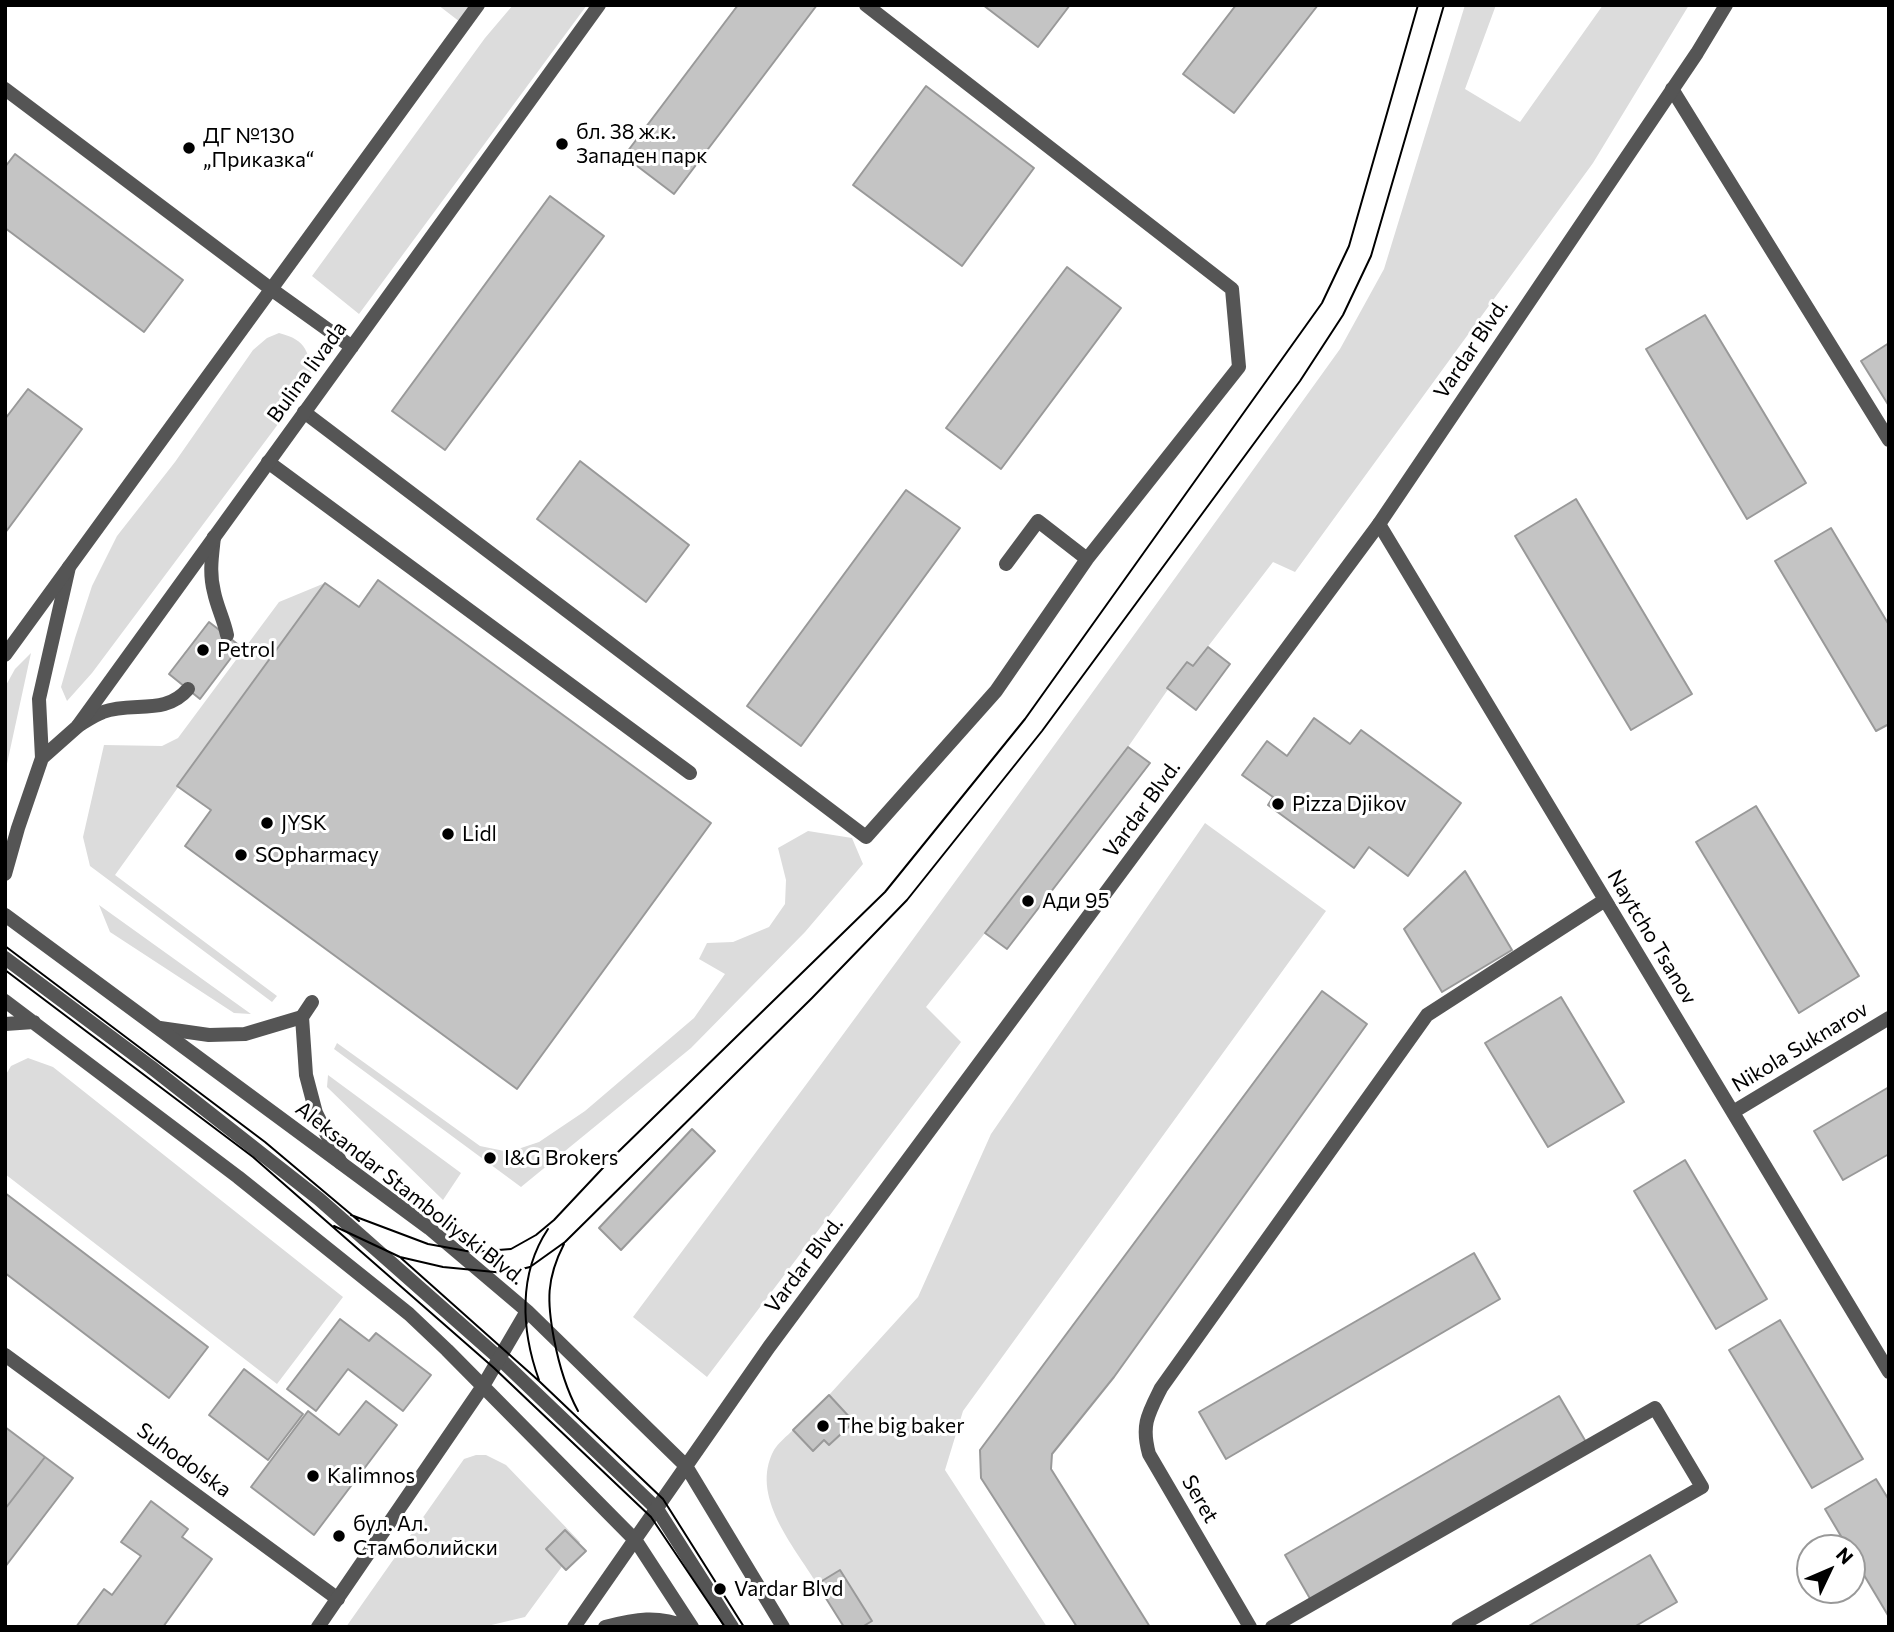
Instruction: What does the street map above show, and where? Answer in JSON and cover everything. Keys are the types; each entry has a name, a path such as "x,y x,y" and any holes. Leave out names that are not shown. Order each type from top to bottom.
{"street":[{"path":"5,655 478,5"},
{"name":"Bulina livada","path":"42,758 77,727 599,5"},
{"path":"304,412 866,837 996,691 1087,559 1239,368 1232,289 866,5"},
{"name":"Vardar Blvd.","path":"574,1627 769,1347 1378,524 1726,5"},
{"path":"5,89 352,347"},
{"path":"1672,89 1889,440"},
{"path":"268,463 690,773"},
{"path":"1006,564 1038,521 1087,559"},
{"name":"Naytcho Tsanov","path":"1378,524 1889,1371"},
{"path":"215,537 210,571 227,635"},
{"path":"5,874 42,758 39,699 69,567"},
{"path":"77,727 103,711 158,707 179,699 188,689"},
{"name":"Seret","path":"1250,1627 1149,1454 1144,1434 1148,1413 1161,1388 1427,1015 1605,900"},
{"name":"Aleksandar Stamboliyski Blvd.","path":"5,915 429,1228 527,1311 686,1466 783,1627"},
{"path":"5,958 318,1199 499,1358 657,1509 732,1627"},
{"path":"5,1001 238,1177 398,1306 447,1350 636,1541 690,1627"},
{"path":"312,1002 302,1017 306,1075 316,1112 341,1163"},
{"path":"160,1028 209,1035 245,1034 302,1017"},
{"name":"Nikola Suknarov","path":"1733,1112 1889,1018"},
{"path":"5,1024 34,1022"},
{"path":"318,1627 483,1387 527,1311"},
{"name":"Suhodolska","path":"5,1355 338,1599"},
{"path":"1272,1627 1655,1408 1702,1487 1458,1627"},
{"path":"605,1627 636,1619 668,1619 690,1627"}],"shaded area":[{"path":"438,5 478,5 464,25"},
{"path":"513,5 587,5 359,314 312,276 485,38"},
{"path":"1465,5 1496,5 1465,89 1520,122 1603,5 1689,5 1593,163 1295,572 1273,562 1193,666 1187,662 1128,747 926,1007 961,1042 707,1377 633,1317 901,956 1340,349 1384,269"},
{"path":"279,333 296,339 305,349 310,362 311,380 92,673 67,701 61,687 75,638 92,586 117,536 175,462 253,350 267,338"},
{"path":"325,583 115,875 277,996 272,1002 90,866 83,837 104,745 162,746 178,738 279,602"},
{"path":"31,653 5,773 5,687 15,669"},
{"path":"1205,823 1326,911 963,1411 945,1470 1047,1627 862,1627 872,1620 840,1571 817,1584 778,1520 767,1485 768,1467 774,1450 793,1430 813,1451 824,1440 829,1395 918,1297 991,1134"},
{"path":"808,831 852,838 863,864 805,932 691,1048 521,1187 334,1049 337,1043 480,1146 509,1152 539,1142 585,1111 694,1018 725,974 699,959 707,943 733,942 769,927 785,904 786,880 778,848"},
{"path":"99,905 251,1014 234,1013 110,932"},
{"path":"28,1058 53,1067 343,1297 277,1384 5,1174 5,1076 11,1066"},
{"path":"328,1075 461,1173 443,1200 327,1087"},
{"path":"486,1455 506,1465 580,1542 525,1617 483,1627 346,1627 464,1459"}],"building":[{"path":"738,5 817,5 674,194 624,156"},
{"path":"983,5 1070,5 1038,47"},
{"path":"1236,5 1318,5 1234,113 1183,74"},
{"path":"926,86 1034,168 962,266 853,185"},
{"path":"15,154 183,280 144,332 5,228 5,167"},
{"path":"550,196 604,236 445,450 392,411"},
{"path":"1067,267 1121,308 1001,469 946,428"},
{"path":"1705,315 1806,483 1747,519 1646,349"},
{"path":"1889,343 1889,406 1861,361"},
{"path":"28,389 82,429 5,533 5,419"},
{"path":"580,461 689,545 646,602 537,519"},
{"path":"906,490 960,528 801,746 747,706"},
{"path":"1576,499 1692,694 1631,730 1515,536"},
{"path":"1831,528 1889,625 1889,724 1876,731 1775,561"},
{"name":"Lidl","path":"378,580 711,823 517,1089 185,846 211,810 177,786 325,583 359,607"},
{"path":"209,622 240,646 200,699 169,674"},
{"path":"1208,647 1230,664 1196,710 1167,688 1187,662 1193,666"},
{"path":"1314,718 1350,744 1361,730 1461,803 1408,876 1369,847 1354,868 1268,805 1273,797 1242,775 1267,741 1287,756"},
{"path":"1128,747 1150,763 1007,949 985,933"},
{"path":"1756,806 1859,976 1799,1013 1696,842"},
{"path":"1465,871 1512,950 1442,992 1404,929"},
{"path":"1322,991 1367,1024 1114,1377 1052,1454 1051,1469 1150,1627 1077,1627 981,1478 980,1450"},
{"path":"1561,997 1624,1102 1548,1147 1485,1043"},
{"path":"1889,1087 1889,1154 1843,1180 1814,1131"},
{"path":"692,1129 715,1151 621,1250 599,1228"},
{"path":"1685,1160 1767,1299 1716,1329 1634,1191"},
{"path":"5,1193 208,1347 169,1398 5,1273"},
{"path":"1474,1253 1500,1299 1226,1459 1199,1412"},
{"path":"340,1319 369,1341 376,1333 431,1375 403,1411 348,1369 316,1411 287,1389"},
{"path":"1780,1320 1863,1459 1812,1488 1729,1350"},
{"path":"244,1369 303,1414 268,1460 209,1415"},
{"name":"The big baker","path":"829,1395 854,1422 829,1445 824,1440 813,1451 793,1430"},
{"path":"1559,1396 1586,1442 1312,1602 1285,1555"},
{"path":"366,1401 397,1425 314,1535 251,1487 308,1411 339,1435"},
{"path":"5,1427 45,1457 5,1509"},
{"path":"45,1457 73,1478 5,1567 5,1509"},
{"path":"1876,1479 1889,1500 1889,1617 1866,1578 1866,1534 1840,1534 1825,1509"},
{"path":"151,1501 188,1529 182,1537 212,1559 163,1627 76,1627 104,1589 112,1595 141,1556 121,1542"},
{"path":"565,1530 586,1551 566,1570 546,1549"},
{"path":"1650,1555 1677,1602 1634,1627 1527,1627"},
{"path":"840,1570 872,1621 862,1627 844,1627 817,1584"}],"tram line":[{"path":"351,1215 428,1244 472,1252 511,1249 536,1235 885,892 1025,719 1322,303 1349,246 1418,5"},
{"path":"334,1226 400,1257 443,1267 505,1273 530,1267 565,1242 812,998 907,900 1042,731 1300,381 1343,315 1371,256 1444,5"},
{"path":"5,946 265,1142 359,1221"},
{"path":"5,970 253,1157 494,1368 651,1517 725,1627"},
{"path":"539,1380 526,1322 527,1283 538,1246 548,1229"},
{"path":"564,1244 551,1280 550,1313 560,1367 578,1411"},
{"path":"401,1258 539,1381 663,1499 744,1627"}],"place":[{"name":"бл. 38 ж.к. Западен парк","path":"562,144"},
{"name":"ДГ №130 „Приказка“","path":"189,148"},
{"name":"Petrol","path":"203,650"},
{"name":"Pizza Djikov","path":"1278,804"},
{"name":"JYSK","path":"267,823"},
{"name":"Lidl","path":"448,834"},
{"name":"SOpharmacy","path":"241,855"},
{"name":"Ади 95","path":"1028,901"},
{"name":"I&G Brokers","path":"490,1158"},
{"name":"The big baker","path":"823,1426"},
{"name":"Kalimnos","path":"313,1476"},
{"name":"бул. Ал. Стамболийски","path":"339,1536"},
{"name":"Vardar Blvd","path":"720,1589"}]}
